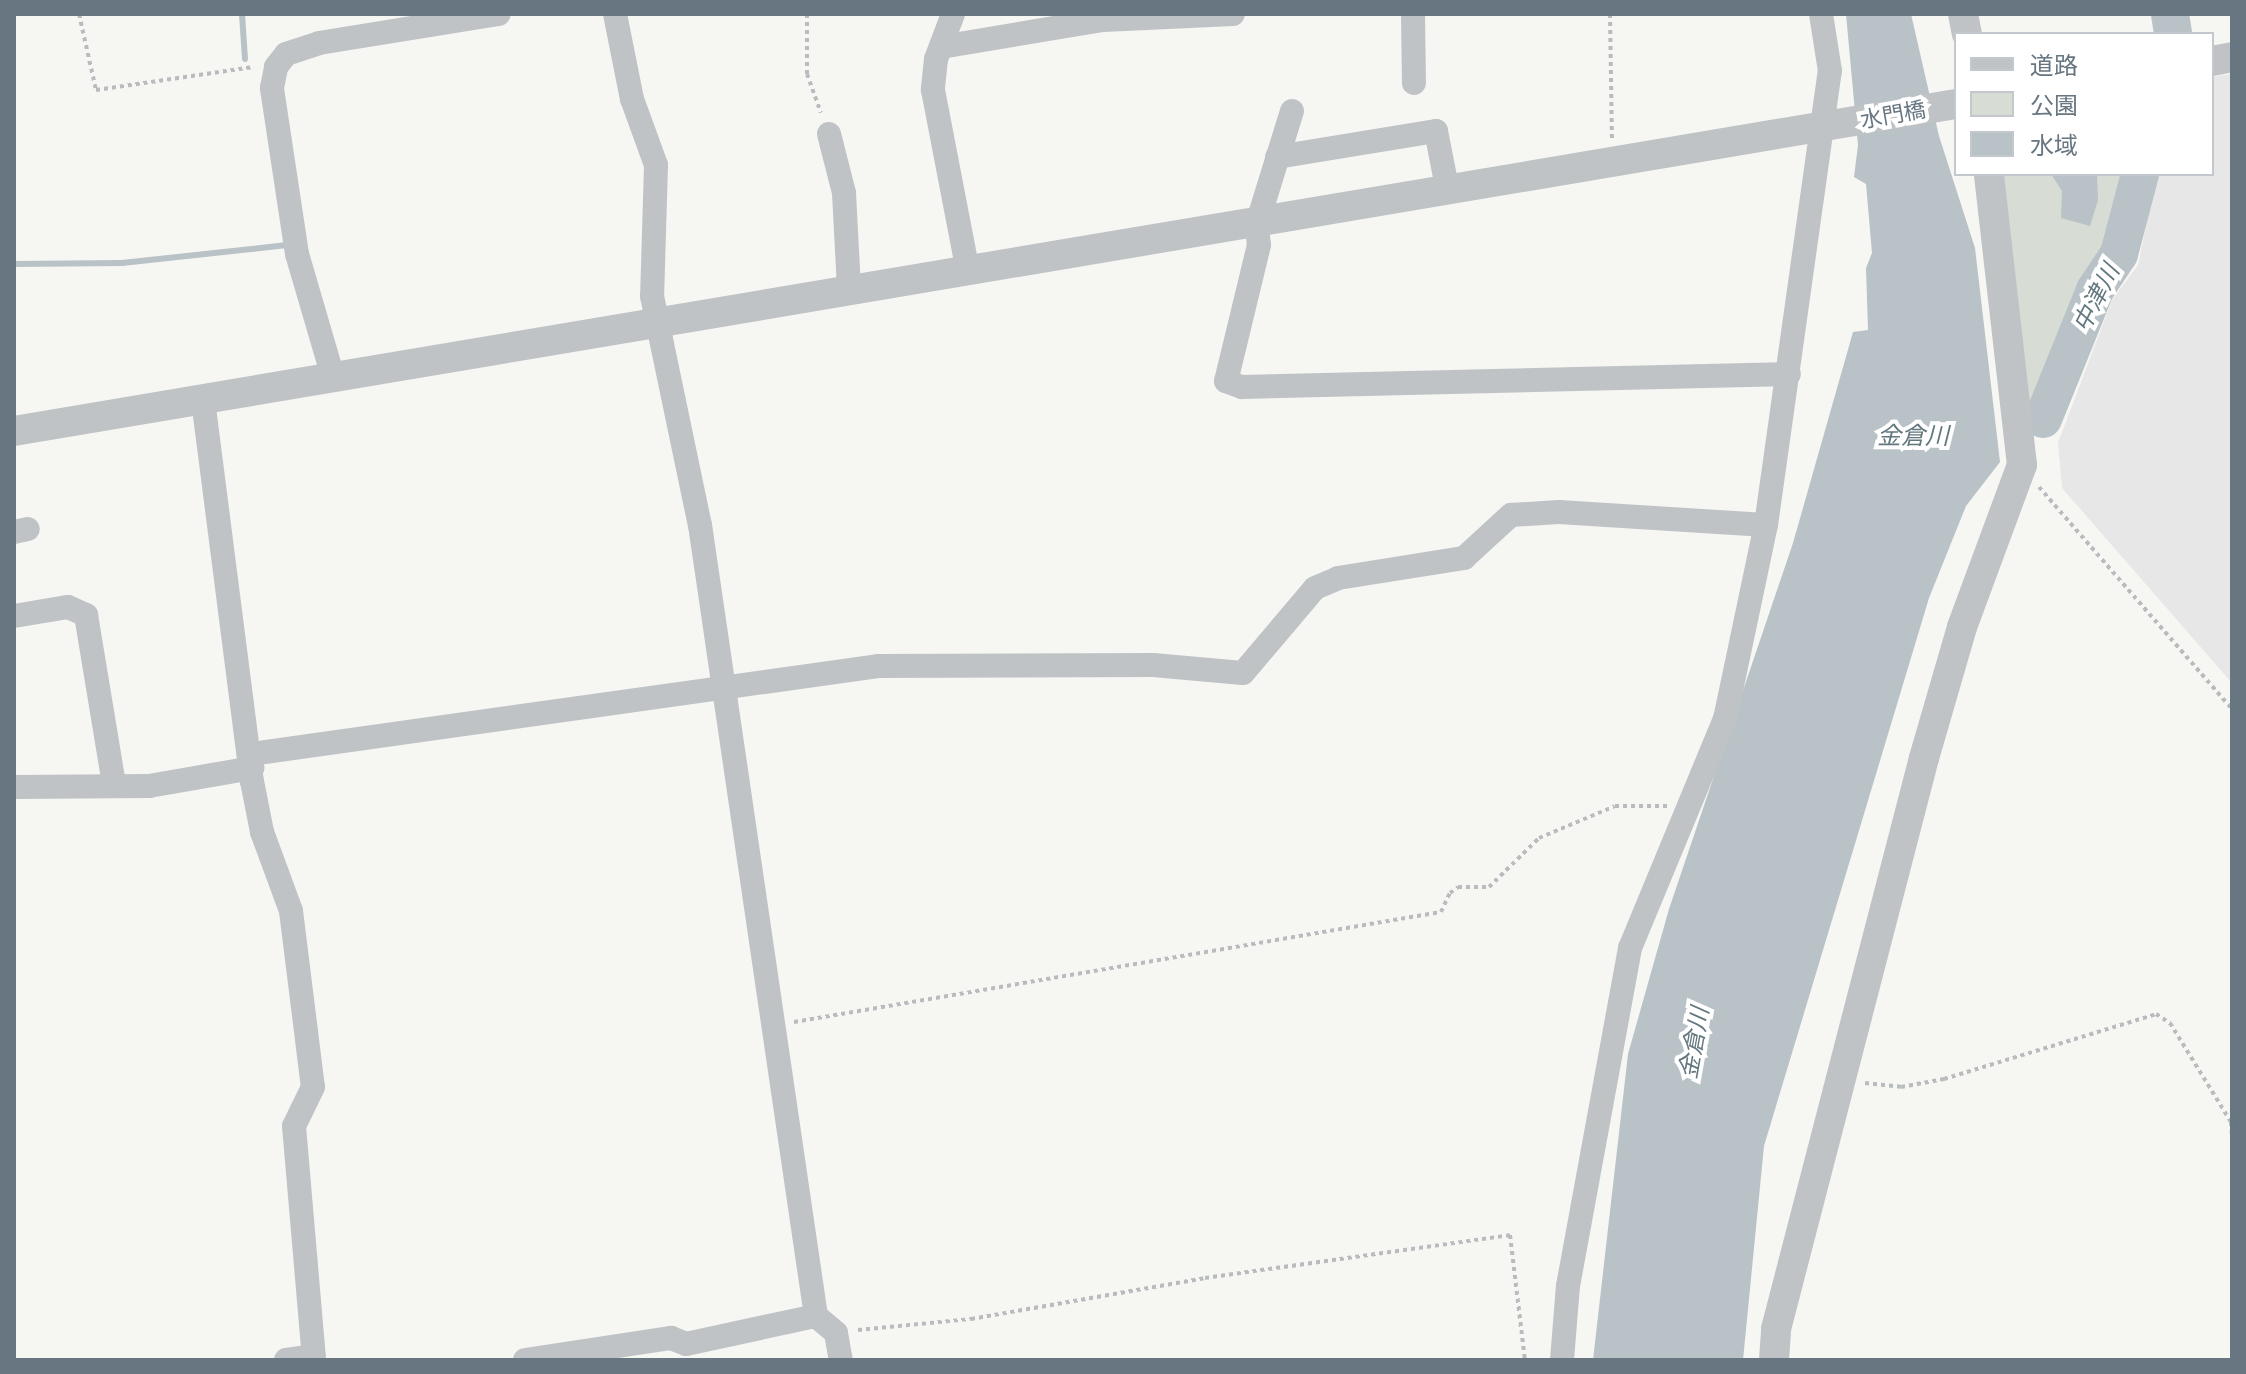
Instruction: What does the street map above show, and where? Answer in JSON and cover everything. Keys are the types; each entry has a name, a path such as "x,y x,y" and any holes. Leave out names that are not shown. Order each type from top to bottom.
{"street":[{"path":"333,377 297,254 272,88 276,67 286,54 319,43 437,19 499,14"},
{"path":"615,14 632,99 656,165 652,296 700,525 816,1316 836,1333 841,1360"},
{"path":"953,14 941,47 933,90 968,272"},
{"path":"941,47 1089,21 1233,14"},
{"path":"1413,14 1414,83"},
{"path":"1562,1360 1568,1286 1630,948 1650,890 1690,806 1725,719 1766,525 1825,126 1830,71 1821,14"},
{"name":"水門橋","path":"14,431 1448,192 1954,104"},
{"path":"1292,111 1257,224 1259,245 1226,381 1242,387 1789,374"},
{"path":"1277,157 1436,131 1448,192"},
{"path":"829,134 844,193 849,290"},
{"path":"1774,1360 1776,1329 1841,1072 1962,627 2022,465 1989,176"},
{"path":"203,400 262,832 291,911 313,1087 294,1126 314,1358 286,1360"},
{"path":"14,787 149,786 251,761 722,686 878,666 1153,665 1243,673 1315,588 1338,578 1464,558 1511,515 1559,512 1766,525"},
{"path":"14,616 68,607 86,615 114,785"},
{"path":"525,1360 671,1338 695,1351 816,1316"}],"path":[{"path":"79,14 96,90 276,67"},
{"path":"807,14 807,74 829,134"},
{"path":"1610,14 1613,161"},
{"path":"2022,465 2232,709"},
{"path":"772,1027 1441,912 1450,893 1458,887 1489,887 1539,838 1615,806 1690,806"},
{"path":"1841,1072 1871,1086 1901,1087 1944,1079 2156,1014 2170,1023 2231,1122 2232,1137"},
{"path":"836,1333 971,1319 1205,1278 1510,1235 1525,1360"}],"shaded area":[{"path":"2232,74 2232,683 2062,488 2058,443 2112,300 2138,265 2157,176 2214,176 2214,77"}],"green space":[{"path":"1999,176 2131,176 2122,222 2106,262 2090,287 2042,409 2031,416"}],"water":[{"name":"金倉川","path":"1846,14 1911,14 1939,136 1975,248 2000,462 1966,506 1929,598 1764,1146 1743,1360 1593,1360 1628,1054 1669,909 1793,543 1853,332 1868,330 1866,268 1872,253 1866,184 1854,177 1858,145"},
{"path":"2052,176 2097,176 2098,200 2090,226 2061,218 2062,191"}],"waterway":[{"path":"242,14 245,59"},
{"name":"中津川","path":"2170,14 2173,32"},
{"name":"中津川","path":"2043,419 2095,290 2119,254 2139,176"},
{"path":"14,264 122,263 289,245"}]}
